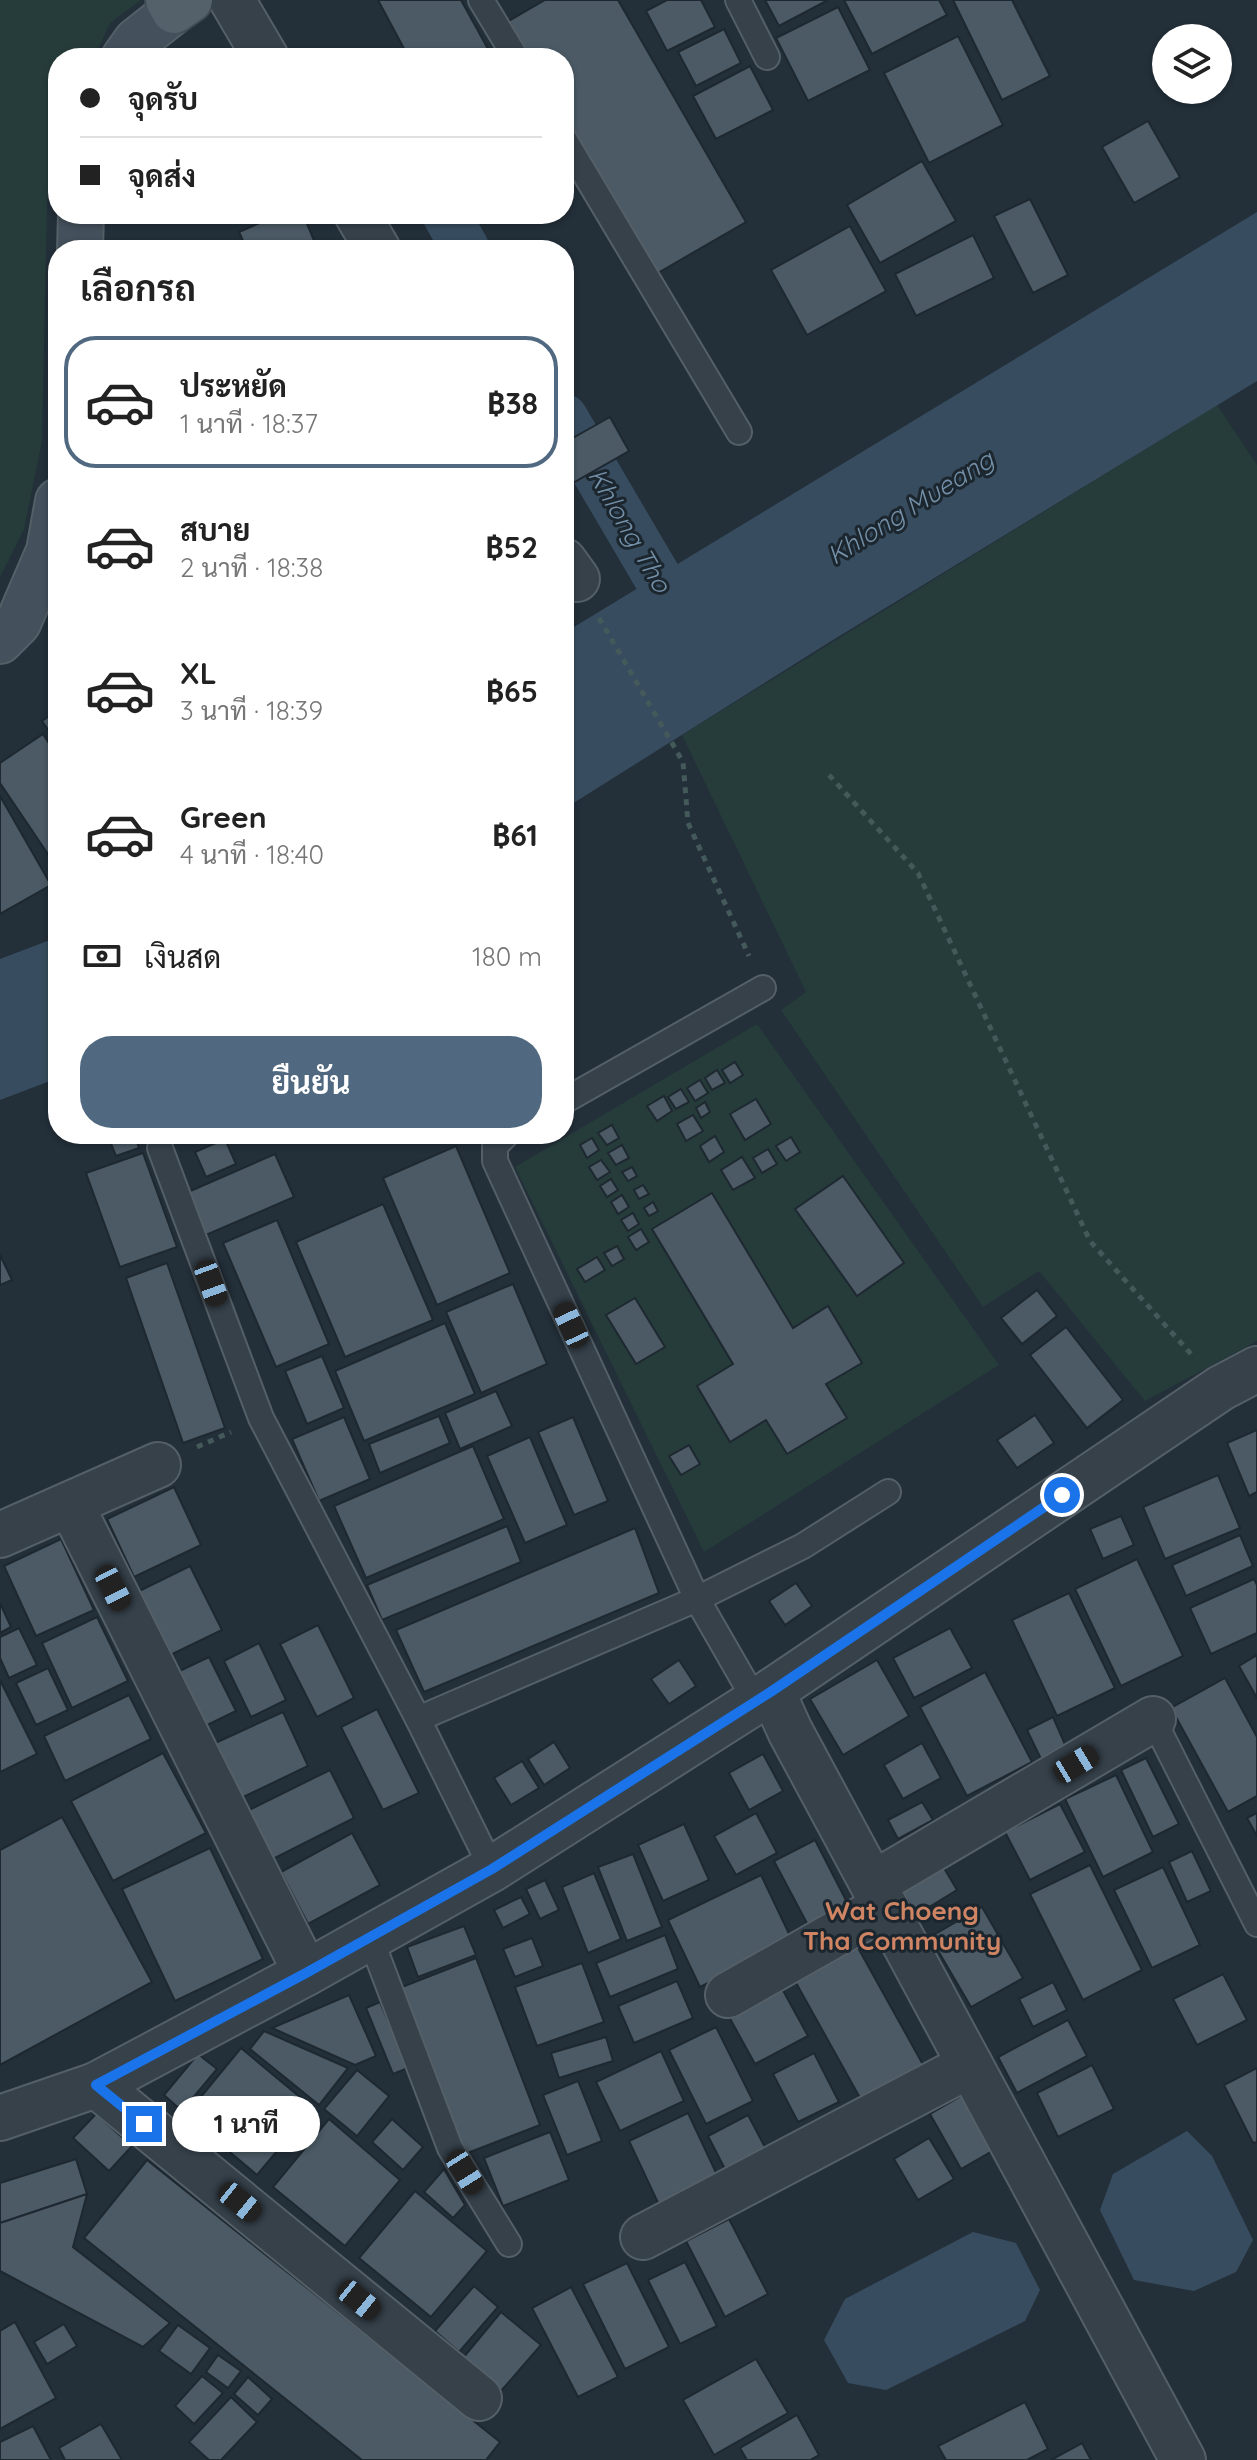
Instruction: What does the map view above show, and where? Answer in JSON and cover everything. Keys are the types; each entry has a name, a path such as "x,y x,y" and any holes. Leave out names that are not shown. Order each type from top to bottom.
{"main road":[{"path":"131,48 177,4"},
{"path":"0,641 18,623 48,553"}],"street":[{"path":"232,0 260,48"},
{"path":"0,2118 96,2085 492,1869 763,1696 1239,1378"},
{"path":"0,1535 158,1465"},
{"path":"71,1505 306,1973"},
{"path":"763,1696 790,1731 1183,2460"},
{"path":"728,1995 1153,1719"},
{"path":"643,2237 970,2065"},
{"path":"96,2085 479,2398"}],"lane":[{"path":"481,0 510,48"},
{"path":"738,0 767,57"},
{"path":"574,156 739,432"},
{"path":"574,1095 763,988"},
{"path":"497,1144 495,1161 697,1599 763,1696"},
{"path":"160,1148 261,1418 418,1719 492,1869"},
{"path":"418,1719 697,1599 803,1546 888,1492"},
{"path":"1153,1719 1257,1924"},
{"path":"370,1937 450,2148 509,2244"}],"path":[{"path":"574,577 683,762 688,823 763,988"},
{"path":"829,775 918,873 1090,1241 1239,1378"},
{"path":"158,1465 261,1418"}],"green space":[{"path":"0,0 141,0 110,23 99,48 48,48 42,441 24,529 0,577"},
{"path":"1217,405 1257,465 1257,1341 1145,1401 1039,1271 983,1307 781,1010 806,992 682,735"},
{"path":"757,1024 999,1365 704,1552 515,1167 554,1144 574,1144 574,1132"}],"water":[{"name":"Khlong Mueang","path":"1257,212 1257,381 828,643 574,803 574,627"},
{"path":"48,941 48,1082 0,1100 0,959"},
{"path":"1187,2131 1212,2156 1253,2240 1236,2272 1194,2291 1134,2280 1100,2210 1113,2174"},
{"path":"973,2232 1016,2243 1040,2290 1025,2321 886,2390 848,2383 824,2340 845,2299"}],"building":[{"path":"378,0 461,0 487,48 404,48"},
{"path":"545,0 618,0 746,222 651,277 574,143 574,48 519,48 505,23"},
{"path":"667,0 701,0 715,27 667,51 646,11"},
{"path":"765,0 828,0 779,26"},
{"path":"844,0 939,0 947,15 872,54"},
{"path":"953,0 1012,0 1050,76 1002,100"},
{"path":"838,7 870,70 808,101 776,38"},
{"path":"724,29 741,63 696,86 678,52"},
{"path":"958,36 1003,125 929,163 884,73"},
{"path":"750,66 773,110 716,139 693,96"},
{"path":"1148,121 1180,177 1134,203 1102,147"},
{"path":"922,161 956,221 880,263 847,205"},
{"path":"1030,199 1068,275 1033,293 994,216"},
{"path":"257,224 307,224 314,240 243,240 239,232"},
{"path":"850,226 886,291 807,335 771,270"},
{"path":"973,235 994,278 916,316 895,274"},
{"path":"610,417 629,451 574,482 574,437"},
{"path":"43,734 48,742 48,854 0,783 0,763"},
{"path":"0,796 48,880 48,887 0,914"},
{"path":"735,1062 743,1075 730,1083 722,1070"},
{"path":"717,1070 725,1083 712,1090 705,1078"},
{"path":"700,1080 708,1093 695,1101 687,1088"},
{"path":"681,1089 689,1102 676,1109 668,1097"},
{"path":"664,1096 672,1111 657,1121 647,1106"},
{"path":"756,1099 771,1124 745,1140 730,1114"},
{"path":"705,1102 710,1112 701,1118 696,1108"},
{"path":"693,1115 703,1131 686,1141 677,1124"},
{"path":"612,1125 619,1138 607,1145 598,1133"},
{"path":"715,1136 724,1152 709,1162 700,1146"},
{"path":"791,1137 800,1152 786,1161 776,1146"},
{"path":"592,1138 599,1150 587,1158 580,1145"},
{"path":"111,1144 138,1144 139,1148 116,1156"},
{"path":"213,1144 227,1144 236,1164 206,1177 195,1152"},
{"path":"622,1145 629,1158 616,1165 608,1153"},
{"path":"456,1146 510,1273 437,1305 383,1178"},
{"path":"768,1149 777,1164 762,1173 753,1158"},
{"path":"143,1153 177,1247 120,1267 86,1173"},
{"path":"275,1154 294,1197 206,1235 188,1192"},
{"path":"742,1157 755,1178 733,1190 721,1170"},
{"path":"601,1160 610,1172 597,1180 589,1167"},
{"path":"632,1167 637,1176 628,1181 622,1172"},
{"path":"843,1176 904,1263 857,1296 795,1209"},
{"path":"611,1179 618,1190 607,1197 600,1186"},
{"path":"643,1185 649,1194 639,1199 634,1190"},
{"path":"712,1193 793,1328 828,1306 862,1363 826,1384 847,1418 787,1454 766,1420 730,1442 697,1386 733,1364 652,1229"},
{"path":"622,1195 629,1207 618,1214 611,1202"},
{"path":"653,1202 658,1211 649,1216 644,1208"},
{"path":"383,1204 433,1320 345,1357 296,1242"},
{"path":"633,1213 639,1224 628,1231 621,1220"},
{"path":"277,1220 329,1344 276,1367 223,1243"},
{"path":"641,1229 649,1242 636,1250 628,1237"},
{"path":"617,1246 624,1259 612,1266 604,1253"},
{"path":"0,1255 12,1280 0,1285"},
{"path":"597,1257 605,1270 585,1282 577,1269"},
{"path":"167,1263 225,1428 183,1443 126,1278"},
{"path":"513,1284 547,1364 481,1393 446,1312"},
{"path":"1037,1290 1057,1316 1022,1344 1001,1318"},
{"path":"635,1298 665,1347 636,1364 606,1315"},
{"path":"445,1323 475,1394 364,1441 335,1371"},
{"path":"1066,1327 1123,1400 1087,1428 1030,1355"},
{"path":"322,1356 344,1408 307,1424 285,1371"},
{"path":"496,1391 512,1426 460,1449 445,1413"},
{"path":"1035,1415 1054,1443 1017,1468 997,1440"},
{"path":"439,1416 450,1443 380,1473 369,1444"},
{"path":"344,1417 370,1479 319,1501 292,1439"},
{"path":"573,1417 608,1501 574,1515 538,1432"},
{"path":"1257,1430 1257,1492 1249,1496 1227,1443"},
{"path":"530,1437 567,1525 525,1543 487,1456"},
{"path":"689,1445 700,1464 681,1475 669,1456"},
{"path":"473,1446 504,1519 366,1578 334,1506"},
{"path":"1218,1475 1240,1528 1165,1559 1143,1507"},
{"path":"174,1487 201,1545 134,1577 107,1519"},
{"path":"1121,1516 1134,1545 1103,1559 1090,1529"},
{"path":"507,1526 521,1562 382,1620 367,1585"},
{"path":"635,1528 659,1593 424,1692 396,1630"},
{"path":"1240,1535 1253,1566 1186,1596 1172,1565"},
{"path":"61,1539 94,1610 36,1636 4,1566"},
{"path":"1137,1559 1183,1656 1121,1686 1075,1589"},
{"path":"190,1566 222,1630 162,1659 131,1595"},
{"path":"1254,1579 1257,1585 1257,1633 1211,1654 1190,1608"},
{"path":"796,1583 812,1606 785,1625 769,1601"},
{"path":"1069,1593 1115,1688 1057,1716 1012,1620"},
{"path":"0,1603 11,1627 0,1633"},
{"path":"97,1617 128,1681 72,1708 42,1643"},
{"path":"318,1625 354,1698 317,1717 280,1644"},
{"path":"19,1628 37,1665 9,1678 0,1658 0,1637"},
{"path":"950,1628 972,1668 914,1698 893,1658"},
{"path":"259,1643 286,1700 251,1717 224,1661"},
{"path":"1257,1655 1257,1698 1239,1666"},
{"path":"209,1657 236,1711 197,1730 171,1675"},
{"path":"679,1660 696,1686 669,1704 651,1679"},
{"path":"877,1660 909,1716 843,1755 810,1699"},
{"path":"48,1668 68,1710 36,1725 16,1683"},
{"path":"985,1672 1032,1762 967,1796 920,1707"},
{"path":"1225,1678 1257,1737 1257,1796 1228,1812 1171,1708"},
{"path":"0,1680 37,1754 0,1772"},
{"path":"129,1695 151,1739 65,1781 44,1736"},
{"path":"377,1709 419,1793 383,1810 341,1727"},
{"path":"283,1712 308,1766 239,1799 213,1744"},
{"path":"1053,1717 1067,1749 1042,1761 1027,1730"},
{"path":"554,1742 570,1768 544,1785 528,1759"},
{"path":"922,1743 941,1778 903,1799 884,1765"},
{"path":"163,1753 206,1833 113,1881 71,1801"},
{"path":"763,1754 783,1791 749,1810 729,1773"},
{"path":"1146,1758 1179,1824 1153,1837 1121,1770"},
{"path":"522,1761 539,1788 511,1805 494,1778"},
{"path":"330,1770 354,1818 267,1862 243,1813"},
{"path":"1116,1775 1153,1852 1103,1877 1065,1799"},
{"path":"922,1802 933,1820 898,1839 888,1820"},
{"path":"1060,1804 1085,1852 1030,1880 1005,1832"},
{"path":"756,1813 777,1853 736,1875 714,1836"},
{"path":"1257,1813 1257,1836 1247,1818"},
{"path":"62,1817 152,1982 0,2065 0,1850"},
{"path":"684,1824 709,1880 663,1901 638,1845"},
{"path":"352,1833 380,1885 308,1924 281,1872"},
{"path":"815,1840 850,1908 810,1929 774,1861"},
{"path":"210,1848 263,1959 175,2001 122,1889"},
{"path":"1192,1851 1211,1891 1187,1902 1169,1862"},
{"path":"633,1854 662,1927 627,1941 598,1867"},
{"path":"941,1863 957,1890 916,1915 900,1887"},
{"path":"1090,1865 1142,1970 1083,2000 1030,1894"},
{"path":"1163,1867 1200,1945 1152,1968 1114,1890"},
{"path":"594,1873 621,1939 588,1953 562,1887"},
{"path":"761,1875 793,1942 700,1987 668,1920"},
{"path":"545,1880 559,1910 540,1919 526,1889"},
{"path":"521,1897 530,1914 503,1928 494,1910"},
{"path":"982,1907 1023,1978 971,2007 930,1937"},
{"path":"464,1926 476,1955 418,1977 407,1947"},
{"path":"665,1935 678,1969 610,1997 596,1963"},
{"path":"532,1938 543,1966 515,1977 503,1949"},
{"path":"857,1946 926,2070 864,2105 795,1981"},
{"path":"476,1958 540,2125 465,2154 402,1987"},
{"path":"582,1963 604,2022 537,2046 515,1987"},
{"path":"1223,1974 1247,2020 1197,2045 1173,1999"},
{"path":"677,1981 693,2018 634,2043 618,2006"},
{"path":"1053,1982 1067,2010 1033,2027 1019,1999"},
{"path":"780,1985 808,2036 755,2064 728,2015"},
{"path":"349,1995 376,2056 355,2065 272,2028"},
{"path":"380,2002 408,2068 393,2074 366,2008"},
{"path":"1068,2020 1087,2056 1017,2093 998,2057"},
{"path":"716,2027 753,2101 706,2124 669,2050"},
{"path":"264,2031 348,2068 319,2105 250,2049"},
{"path":"606,2037 613,2061 559,2078 551,2053"},
{"path":"241,2048 313,2108 257,2175 186,2115"},
{"path":"661,2051 684,2101 620,2131 596,2082"},
{"path":"814,2053 839,2102 798,2122 773,2074"},
{"path":"198,2054 217,2069 182,2111 164,2095"},
{"path":"1092,2065 1114,2109 1058,2137 1037,2093"},
{"path":"1257,2068 1257,2142 1253,2143 1224,2085"},
{"path":"357,2070 389,2096 357,2136 324,2109"},
{"path":"578,2081 602,2141 567,2155 543,2095"},
{"path":"963,2095 994,2150 961,2169 930,2114"},
{"path":"688,2113 719,2179 660,2207 629,2141"},
{"path":"96,2114 132,2146 109,2171 73,2138"},
{"path":"748,2115 768,2153 727,2173 708,2136"},
{"path":"329,2119 400,2180 345,2246 273,2187"},
{"path":"392,2119 423,2147 403,2170 372,2142"},
{"path":"550,2132 569,2180 503,2206 484,2158"},
{"path":"929,2138 954,2179 918,2200 894,2159"},
{"path":"76,2159 87,2194 0,2223 0,2183"},
{"path":"147,2160 500,2442 486,2460 362,2460 84,2238"},
{"path":"444,2169 465,2205 453,2218 424,2192"},
{"path":"415,2191 487,2251 431,2317 359,2258"},
{"path":"87,2194 73,2247 170,2323 143,2347 0,2271 0,2223"},
{"path":"729,2219 768,2294 725,2317 686,2241"},
{"path":"685,2262 717,2326 680,2344 648,2280"},
{"path":"627,2263 669,2347 625,2369 583,2284"},
{"path":"474,2286 498,2307 459,2352 435,2331"},
{"path":"571,2287 618,2377 578,2397 532,2308"},
{"path":"501,2312 541,2345 501,2391 463,2358"},
{"path":"15,2322 56,2398 0,2429 0,2331"},
{"path":"64,2324 77,2346 47,2364 34,2342"},
{"path":"178,2325 210,2348 191,2374 159,2351"},
{"path":"218,2355 241,2371 228,2388 206,2372"},
{"path":"756,2359 788,2413 714,2455 683,2400"},
{"path":"202,2376 223,2393 194,2424 175,2406"},
{"path":"248,2377 272,2399 258,2415 234,2394"},
{"path":"231,2397 257,2422 221,2460 209,2460 189,2442"},
{"path":"1025,2402 1048,2449 1027,2460 946,2460 938,2446"},
{"path":"797,2415 819,2455 810,2460 747,2460 740,2448"},
{"path":"101,2424 122,2460 65,2460 59,2448"},
{"path":"33,2426 51,2460 0,2460 0,2442"},
{"path":"1082,2443 1091,2460 1051,2460"}],"waterway":[{"name":"Khlong Tho","path":"452,224 460,240"},
{"name":"Khlong Tho","path":"574,435 689,631"}],"district":[{"name":"Wat Choeng Tha Community","path":"902,1925"}],"route":[{"path":"144,2124 96,2085 492,1869 772,1691 1062,1495"}]}
